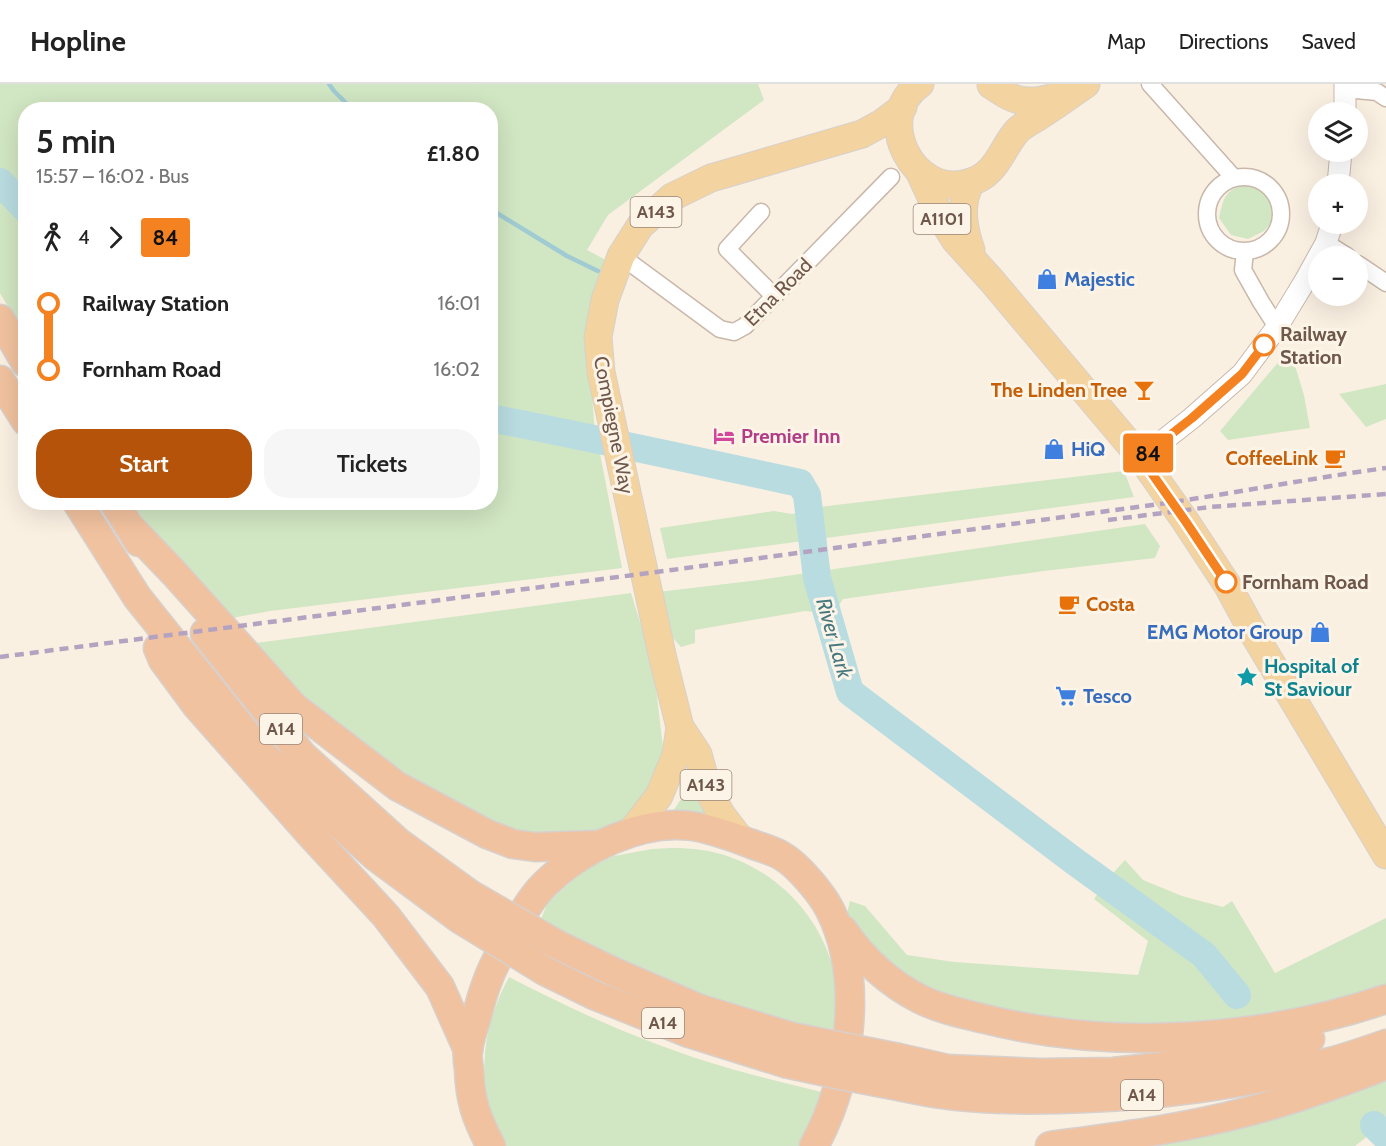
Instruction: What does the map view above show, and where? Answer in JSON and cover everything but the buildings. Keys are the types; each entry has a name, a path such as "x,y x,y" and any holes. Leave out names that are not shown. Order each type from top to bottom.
{"highway":[{"path":"0,319 18,349"},
{"path":"0,380 18,408"},
{"name":"A14","path":"82,510 137,597 264,756 375,856 466,907 556,944 837,1074 948,1068 1040,1073 1113,1072 1178,1065 1244,1054 1324,1036 1386,1016"},
{"name":"A14","path":"122,514 294,706 397,786 487,834 513,844 535,847 601,844"},
{"name":"A14","path":"122,514 161,579 302,755 466,907 545,971 594,995 689,1034 788,1050"},
{"name":"A14","path":"137,597 163,660 197,706 386,916 440,987 468,1050"},
{"path":"491,1146 476,1116 470,1090 468,1050 489,975 532,900 566,865 601,844 631,832 664,826 690,826 717,831 783,856 803,874 849,940 869,962 892,982 921,1000 958,1013 1009,1025 1074,1034 1209,1036 1304,1022 1386,999"},
{"path":"814,1146 837,1090 849,1022 849,971 841,938 831,912"},
{"name":"A14","path":"896,1071 943,1095 1038,1100 1111,1098 1184,1090 1249,1079 1334,1061 1386,1044"},
{"name":"A14","path":"1050,1146 1157,1131 1246,1112 1323,1089 1386,1065"}],"main road":[{"path":"989,85 1014,99 1026,101 1047,100 1082,87"},
{"path":"989,85 1004,102 1008,112 1010,141"},
{"path":"862,134 891,146 906,169 932,180 958,186 985,176 999,161 1019,129 1082,87"},
{"path":"906,169 899,120 914,90"},
{"name":"Compiegne Way","path":"741,840 721,814 707,787 698,754 680,727 663,659 601,372 598,337 605,300 621,256 640,226 672,197 711,178 862,134 882,123 914,90"},
{"name":"A1101","path":"906,169 955,240 1141,458 1186,522 1224,579 1255,636 1386,855"},
{"name":"A1101","path":"971,182 966,192 962,214 967,240 975,261"},
{"name":"Compiegne Way","path":"631,832 659,796 676,755 680,727"}],"street":[{"path":"1150,84 1234,178"},
{"path":"1345,87 1382,92"},
{"name":"Etna Road","path":"621,256 720,329 734,332 745,326 906,169"},
{"path":"1247,177 1269,186 1280,202 1282,215 1275,235 1266,244 1245,252 1227,248 1216,240 1209,229 1206,218 1210,196 1219,186 1234,178 1247,177"},
{"path":"727,249 761,212"},
{"path":"1141,458 1192,418 1242,374 1277,327 1309,275 1329,234"},
{"path":"1330,234 1339,246"},
{"path":"712,239 727,249 774,296"},
{"path":"1245,252 1243,270 1277,327"},
{"path":"1368,271 1386,283"}],"green space":[{"path":"0,84 758,84 764,100 608,215 587,250 608,261 588,337 594,422 622,568 270,611 227,619 178,568 137,510 498,510 498,102 18,102 18,323 0,293"},
{"path":"1246,184 1265,192 1271,200 1274,220 1264,231 1248,239 1231,235 1219,218 1222,205 1229,192"},
{"path":"1286,353 1296,369 1310,428 1228,440 1220,431"},
{"path":"1386,384 1386,419 1366,427 1339,394"},
{"path":"1124,471 1134,497 667,559 660,528 774,511 792,514 819,507"},
{"path":"1145,524 1160,546 1155,558 843,599 833,614 805,611 695,630 695,643 681,647 663,627 658,592 759,580"},
{"path":"631,593 653,664 663,747 663,770 627,821 587,833 540,838 508,831 396,774 296,694 256,643"},
{"path":"691,770 714,824 673,811 685,793"},
{"path":"672,848 716,853 749,865 783,888 798,903 821,937 829,956 836,983 837,1030 755,1015 604,958 541,919 548,902 585,869 614,856"},
{"path":"1125,860 1143,880 1182,896 1223,907 1232,901 1275,973 1386,918 1386,985 1318,1007 1223,1026 1047,1024 913,988 846,917 850,901 865,906 907,955 954,962 1138,975 1148,941 1094,899"},
{"path":"509,977 594,1018 668,1048 735,1070 826,1093 807,1146 505,1146 489,1103 485,1082 485,1061 491,1019"},
{"path":"1386,1079 1386,1122 1355,1146 1150,1146"}],"waterway":[{"path":"329,84 345,102"},
{"name":"River Lark","path":"0,182 18,201"},
{"path":"498,214 567,256 598,271"},
{"name":"River Lark","path":"498,420 800,483 807,495 817,578 850,692 1074,861 1204,955 1237,995"},
{"path":"1374,1125 1386,1137"}],"railway":[{"path":"0,657 1145,506 1386,468"},
{"path":"1108,520 1210,507 1386,494"}],"bus line":[{"name":"84","path":"1226,582 1141,458 1192,418 1242,374 1264,345"}],"place":[{"name":"Majestic","path":"1047,279"},
{"name":"Railway Station","path":"1264,345"},
{"name":"The Linden Tree","path":"1144,390"},
{"name":"Premier Inn","path":"724,436"},
{"name":"HiQ","path":"1054,449"},
{"name":"CoffeeLink","path":"1335,458"},
{"name":"Fornham Road","path":"1226,582"},
{"name":"Costa","path":"1069,604"},
{"name":"EMG Motor Group","path":"1320,632"},
{"name":"Hospital of St Saviour","path":"1247,677"},
{"name":"Tesco","path":"1066,696"}]}
